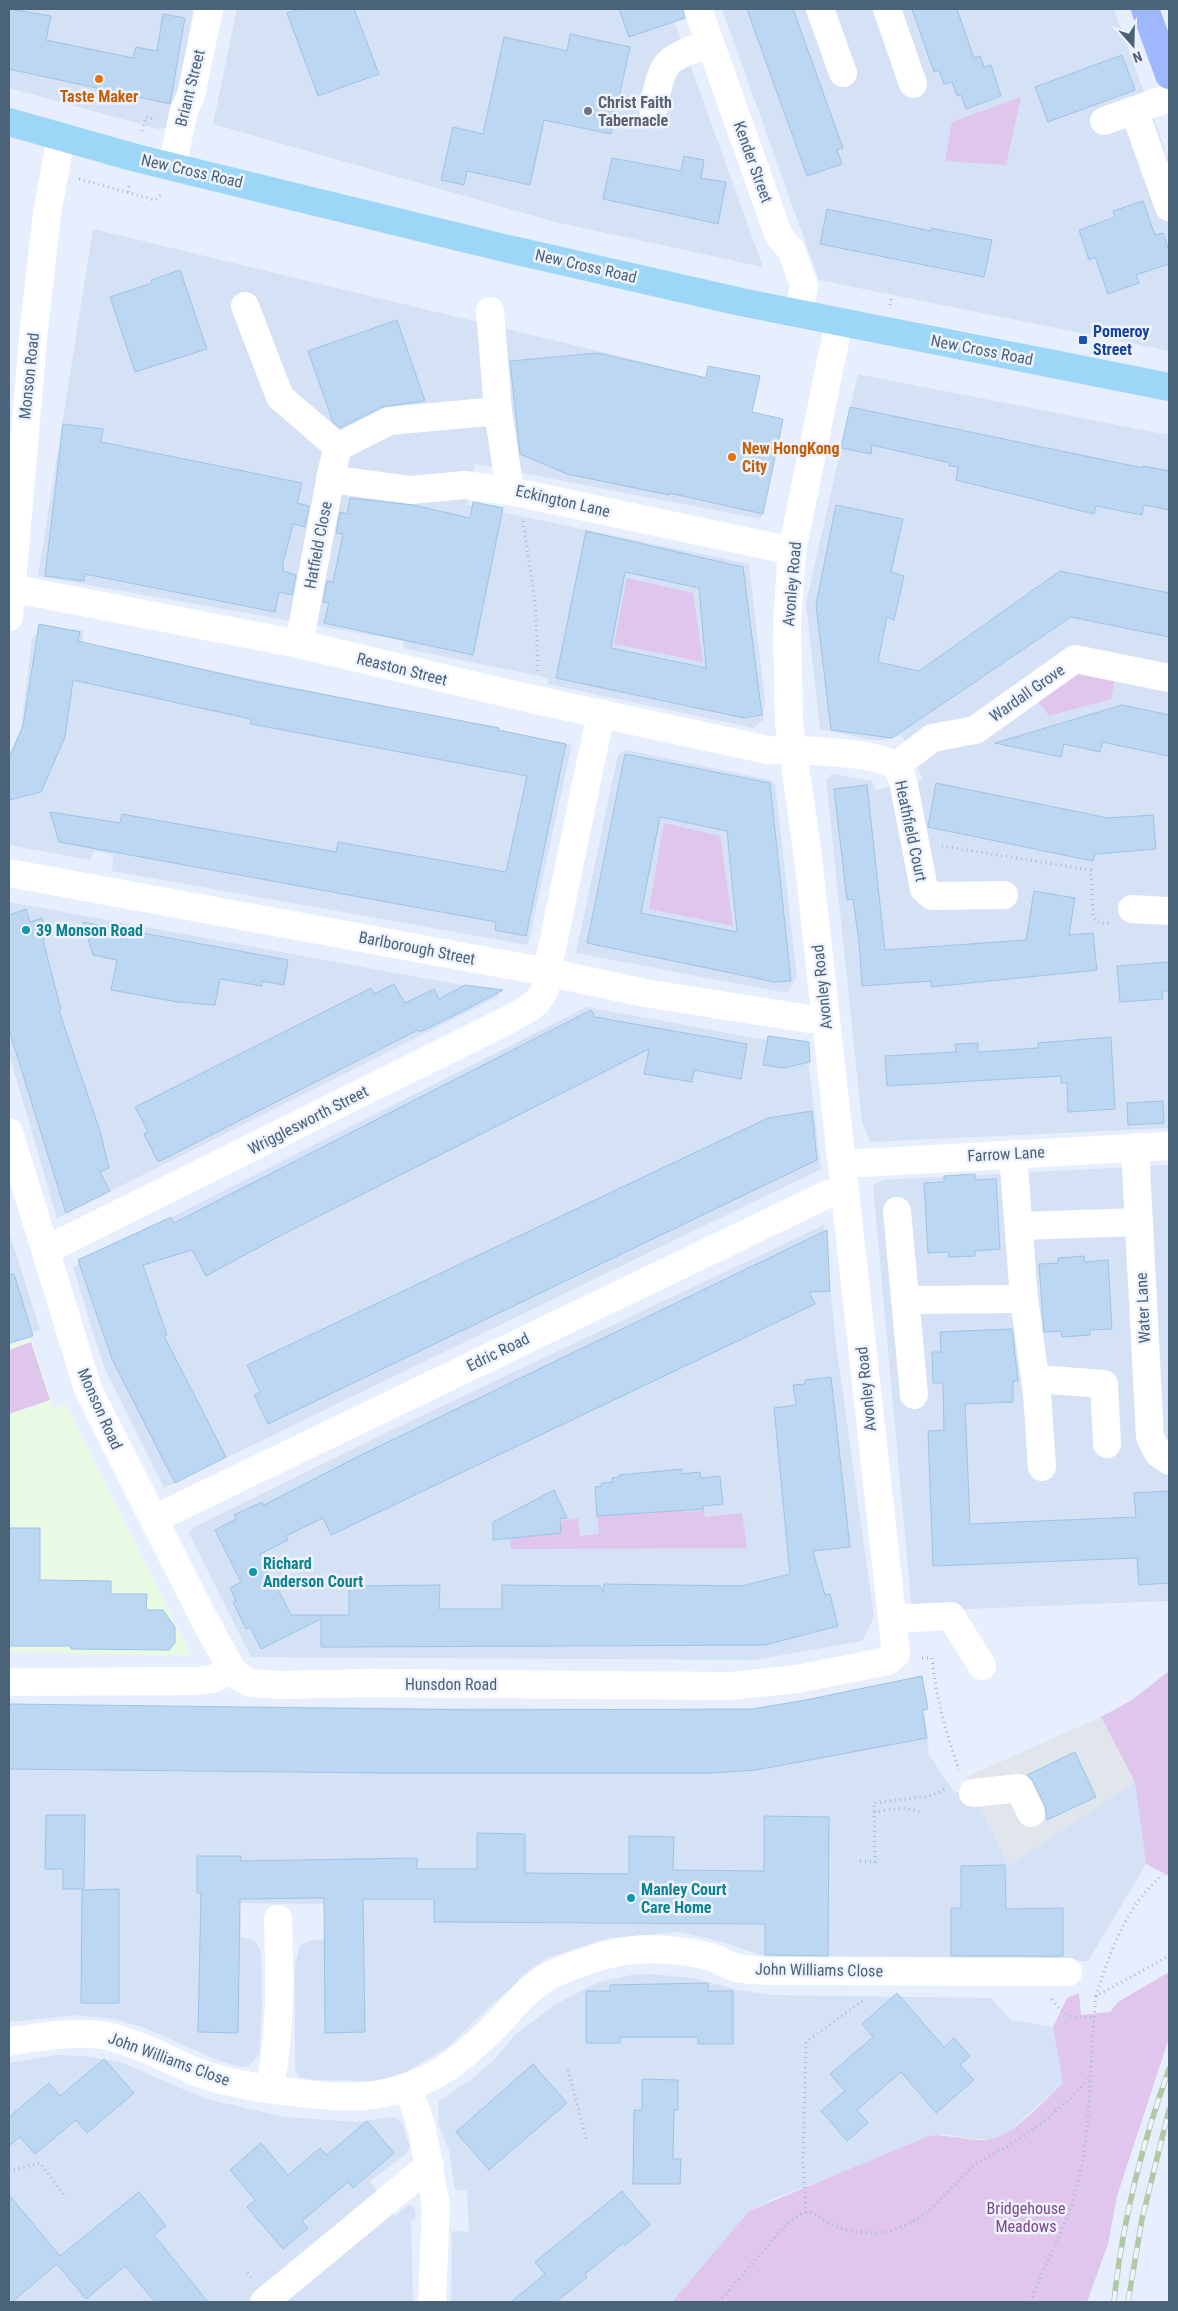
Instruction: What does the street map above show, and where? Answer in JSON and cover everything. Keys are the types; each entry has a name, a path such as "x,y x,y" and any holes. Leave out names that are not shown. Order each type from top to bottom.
{"highway":[{"name":"New Cross Road","path":"9,122 172,166 504,248 799,314 1169,388"}],"main road":[{"path":"1145,9 1169,75"}],"street":[{"name":"Briant Street","path":"172,166 184,110 191,95 209,9"},
{"name":"Kender Street","path":"698,9 779,236 791,250 804,285 799,314"},
{"path":"820,9 843,73"},
{"path":"887,9 913,84"},
{"path":"653,109 661,72 668,61 680,54 710,43"},
{"path":"1104,120 1169,98"},
{"path":"1134,110 1169,207"},
{"name":"Monson Road","path":"9,617 10,588 20,498 22,448 51,192 61,137"},
{"path":"245,306 280,397 338,447 389,421 498,411"},
{"name":"Eckington Lane","path":"490,311 498,411 516,492 792,551"},
{"name":"Avonley Road","path":"839,322 792,551 787,623 789,723 808,857 896,1654"},
{"name":"Hatfield Close","path":"299,644 330,478 338,447"},
{"path":"330,478 411,490 465,485 516,492"},
{"name":"Reaston Street","path":"10,588 299,644 532,699 768,750 793,750"},
{"name":"Wardall Grove","path":"896,766 932,738 974,730 1075,659 1169,678"},
{"name":"Wrigglesworth Street","path":"46,1250 508,1020 540,1001 545,991 601,713"},
{"name":"Heathfield Court","path":"793,750 882,758 896,766 903,781 921,882 924,889 932,896 1004,895"},
{"name":"Barlborough Street","path":"9,872 548,972 645,994 809,1018 826,1018"},
{"path":"1132,909 1169,912"},
{"name":"Monson Road","path":"9,1132 88,1389 202,1616 232,1670"},
{"name":"Farrow Lane","path":"842,1164 1169,1146"},
{"name":"Water Lane","path":"1135,1147 1150,1437 1158,1453 1169,1461"},
{"path":"1013,1154 1020,1226 1024,1299 1035,1379 1042,1467"},
{"name":"Edric Road","path":"154,1519 828,1194 845,1191"},
{"path":"897,1211 914,1395"},
{"path":"1020,1226 1139,1222"},
{"path":"905,1300 1024,1299"},
{"path":"1035,1379 1104,1384 1107,1444"},
{"path":"892,1619 951,1616 982,1666"},
{"name":"Hunsdon Road","path":"232,1670 250,1683 279,1686 372,1683 732,1686 797,1679 888,1661 896,1654"},
{"path":"9,1682 198,1681 212,1679 232,1670"},
{"path":"962,1785 1019,1788 1031,1813"},
{"path":"270,2088 278,2045 280,1983 278,1919"},
{"name":"John Williams Close","path":"9,2042 43,2037 105,2035 164,2055 195,2071 230,2082 340,2096 374,2095 408,2087 441,2073 467,2054 528,1992 544,1980 574,1966 625,1951 668,1950 711,1957 734,1967 766,1971 1068,1972"},
{"path":"408,2087 422,2128 436,2205 432,2302"},
{"path":"264,2302 430,2165"}],"path":[{"path":"143,130 146,116"},
{"path":"128,192 130,184"},
{"path":"51,192 128,192 155,200 164,192"},
{"path":"890,305 892,297"},
{"path":"516,492 522,514 535,602 538,663 532,699"},
{"path":"914,844 931,844 1092,870 1091,906 1093,917 1099,923 1122,924 1132,909"},
{"path":"860,1861 876,1862 874,1803 929,1796 962,1785 944,1729 934,1685 932,1658 896,1654"},
{"path":"874,1812 903,1808 920,1812"},
{"path":"1031,2302 1060,2236 1073,2200 1086,2134 1096,1996 1114,1942 1143,1895 1163,1875"},
{"path":"1096,1996 1169,1956"},
{"path":"806,2213 803,2160 806,2042 870,1996 872,1971"},
{"path":"1035,1973 1060,2012 1074,2018 1094,2018"},
{"path":"568,2070 587,2141"},
{"path":"719,2302 783,2228 806,2213 817,2214 829,2223 853,2231 874,2233 899,2228 929,2213 979,2163 1026,2135 1050,2117 1090,2078"},
{"path":"9,2171 40,2163 64,2196"}],"shaded area":[{"path":"9,9 193,9 175,116 167,128 158,129 9,88"},
{"path":"237,9 670,9 763,267 555,222 213,124"},
{"path":"722,9 1114,9 1169,161 1169,351 819,280"},
{"path":"93,229 747,387 736,425 781,433 761,519 475,464 467,505 749,564 765,701 763,720 753,728 548,684 548,678 403,648 404,641 38,576"},
{"path":"858,374 1169,435 1169,1128 870,1142 862,1122 826,779 832,774 872,781 875,790 923,780 902,735 885,740 872,740 820,729 806,603"},
{"path":"47,627 83,630 83,644 572,745 528,945 112,871 113,855 94,851 90,860 9,845 9,754 21,728 32,638"},
{"path":"627,750 770,780 775,784 797,977 787,993 576,953 618,754"},
{"path":"9,902 499,992 499,996 57,1218 9,1054"},
{"path":"587,1007 755,1038 800,1044 807,1051 821,1169 164,1488 104,1367 73,1267"},
{"path":"1169,1165 1169,1601 912,1611 873,1186 883,1180"},
{"path":"824,1225 836,1344 874,1617 862,1641 755,1660 251,1657 189,1533 193,1528 377,1437"},
{"path":"9,1231 40,1330 9,1340"},
{"path":"31,1338 54,1409 64,1403 67,1407 192,1656 9,1652 9,1345"},
{"path":"921,1676 929,1755 955,1793 971,1788 1009,1865 1135,1782 1146,1864 1088,1961 760,1955 723,1942 680,1932 608,1938 547,1958 520,1977 517,1983 491,2005 449,2046 406,2072 376,2081 315,2080 299,2077 295,2070 295,1965 300,1945 312,1940 326,1939 326,1904 240,1903 241,1937 254,1940 261,1952 262,2009 259,2054 249,2066 240,2067 217,2060 145,2028 114,2019 77,2015 9,2022 9,1705 753,1710"},
{"path":"1101,1717 1135,1782 1009,1865 966,1777"},
{"path":"651,1974 693,1978 738,1990 772,1995 991,1998 1011,2020 1053,2027 1063,2083 1006,2134 991,2139 972,2139 944,2134 775,2198 749,2211 672,2302 451,2302 452,2231 469,2232 467,2191 455,2190 449,2150 438,2123 439,2101 473,2078 494,2060 515,2035 554,2005 599,1982 631,1975"},
{"path":"57,2055 85,2056 120,2062 206,2099 285,2117 357,2122 392,2117 399,2120 410,2147 406,2154 370,2181 395,2216 409,2205 415,2210 416,2218 411,2221 413,2302 9,2302 9,2063"}],"green space":[{"path":"1021,97 1006,165 945,161 952,122"},
{"path":"627,578 693,593 703,662 614,644"},
{"path":"1085,673 1115,678 1111,699 1049,716 1038,701 1077,674"},
{"path":"664,823 720,836 733,926 649,909"},
{"path":"31,1342 50,1400 9,1414 9,1350"},
{"path":"685,1510 686,1512 704,1510 705,1517 742,1513 747,1548 511,1549 510,1533 560,1533 560,1521 578,1518 580,1536 599,1534 597,1515"},
{"path":"1169,1671 1169,1876 1146,1864 1135,1782 1101,1717 1132,1700"},
{"name":"Bridgehouse Meadows","path":"1169,1972 1169,2038 1117,2196 1108,2244 1087,2302 672,2302 749,2211 929,2136 937,2135 982,2140 999,2136 1009,2131 1029,2116 1063,2083 1053,2027 1067,1998 1079,1993 1081,2015 1110,2012 1118,2002"}],"building":[{"path":"9,9 51,16 46,40 133,58 136,47 157,51 163,14 185,18 170,104 9,69"},
{"path":"300,9 354,9 379,74 318,96 287,13"},
{"path":"619,9 683,9 685,18 629,37"},
{"path":"747,9 793,9 843,148 837,150 842,164 807,176"},
{"path":"912,9 957,9 974,58 980,56 984,67 991,65 1001,96 966,109 961,95 957,96 952,82 944,84 939,70 934,72"},
{"path":"570,34 630,47 611,134 544,120 530,185 467,171 464,185 441,180 453,127 483,134 504,37 567,51"},
{"path":"1122,55 1135,90 1048,122 1035,87"},
{"path":"684,156 704,160 701,178 726,182 718,224 603,199 612,158 681,171"},
{"path":"1143,201 1155,235 1163,233 1169,251 1169,264 1136,275 1139,283 1108,294 1095,257 1089,260 1079,230 1115,217 1113,211"},
{"path":"827,209 931,231 931,228 992,240 984,277 820,244"},
{"path":"180,270 207,349 135,372 110,297 152,283 151,280"},
{"path":"397,320 425,401 382,407 340,428 333,422 308,351"},
{"path":"598,353 706,378 708,366 760,376 752,412 783,419 763,514 669,493 669,495 567,474 520,454 510,361"},
{"path":"850,407 1143,468 1143,466 1169,471 1169,510 1144,505 1142,515 1096,506 1094,514 956,480 958,467 949,466 950,463 872,445 871,454 841,448"},
{"path":"63,424 103,429 101,442 302,483 297,503 309,506 305,527 293,524 283,563 283,571 296,575 292,595 279,592 275,612 85,574 84,581 45,576"},
{"path":"350,498 413,505 470,518 473,502 503,508 473,655 324,623 329,603 323,602 327,581 333,582 343,534 336,533 340,512 347,514"},
{"path":"836,505 903,519 891,572 904,576 894,620 887,617 878,662 919,671 1060,571 1169,593 1169,637 1071,617 892,738 831,730 816,605"},
{"path":"586,531 743,567 762,715 744,718 556,678","holes":["625,572 699,588 706,668 611,648"]},
{"path":"39,624 80,632 78,641 258,682 499,728 498,730 566,744 526,936 495,930 496,922 59,842 50,812 120,823 122,814 336,852 338,842 506,872 527,776 251,724 251,719 73,680 65,737 41,792 9,800 9,759 23,726"},
{"path":"1122,705 1169,715 1169,756 1102,742 1100,752 1064,744 1061,757 995,743"},
{"path":"625,754 770,783 791,981 774,982 587,943","holes":["660,817 727,831 737,932 641,913"]},
{"path":"936,783 1108,818 1153,815 1156,849 1095,854 1093,861 928,827"},
{"path":"867,785 885,950 1026,940 1034,891 1075,898 1069,935 1093,933 1097,970 931,987 931,981 862,986 859,942 853,899 847,900 834,789"},
{"path":"26,909 30,922 42,918 46,938 43,940 61,1010 59,1011 100,1131 109,1168 100,1172 110,1191 66,1213 9,1030 9,915"},
{"path":"83,922 288,960 284,985 262,981 262,986 220,979 215,1005 178,1002 111,990 117,960 93,955"},
{"path":"1169,962 1169,991 1162,991 1163,999 1120,1002 1117,966"},
{"path":"394,984 405,1003 434,989 439,999 465,985 503,990 420,1032 418,1030 158,1162 144,1134 148,1132 135,1107 371,988 374,994"},
{"path":"591,1010 595,1017 747,1044 741,1079 694,1070 692,1082 644,1074 649,1049 276,1238 206,1276 192,1250 143,1265 167,1335 164,1336 226,1457 175,1483 112,1359 78,1260 171,1217 174,1223"},
{"path":"768,1036 809,1042 810,1062 783,1068 763,1065"},
{"path":"1111,1037 1115,1109 1068,1112 1067,1083 1061,1083 1061,1076 887,1086 885,1056 956,1052 955,1044 978,1043 978,1052 1038,1048 1038,1043"},
{"path":"1163,1101 1164,1123 1128,1125 1127,1103"},
{"path":"812,1111 817,1160 268,1424 254,1395 260,1392 247,1365 768,1118"},
{"path":"975,1174 975,1180 996,1179 1000,1249 975,1251 975,1256 949,1257 948,1252 928,1253 924,1183 944,1182 944,1176"},
{"path":"827,1230 830,1291 809,1292 815,1304 331,1535 323,1518 286,1536 288,1540 260,1554 291,1615 349,1615 349,1586 440,1585 439,1609 502,1609 502,1585 600,1586 603,1593 604,1584 742,1586 790,1574 774,1408 796,1405 793,1385 805,1384 805,1380 831,1377 850,1547 813,1551 825,1595 830,1594 838,1626 765,1645 321,1647 321,1619 261,1649 250,1627 246,1629 233,1602 236,1601 230,1588 241,1582 215,1530 236,1519 234,1515 262,1502 264,1505 357,1457"},
{"path":"1084,1256 1085,1262 1108,1260 1112,1329 1090,1330 1090,1335 1062,1337 1061,1331 1044,1332 1039,1264 1058,1263 1058,1258"},
{"path":"14,1274 33,1336 9,1343 9,1275"},
{"path":"1012,1329 1018,1381 1013,1381 1013,1402 965,1404 970,1524 1136,1517 1134,1493 1169,1491 1169,1583 1139,1585 1137,1558 933,1566 928,1431 944,1430 943,1383 933,1383 932,1352 941,1352 940,1332"},
{"path":"682,1469 682,1474 700,1472 701,1478 720,1476 723,1504 703,1506 704,1509 597,1516 595,1487 601,1486 602,1483 613,1482 612,1478 619,1475"},
{"path":"554,1490 567,1518 560,1519 561,1533 493,1540 493,1522"},
{"path":"9,1528 40,1528 40,1580 111,1581 111,1594 147,1594 146,1610 163,1610 175,1627 175,1643 169,1650 71,1649 70,1646 9,1646"},
{"path":"922,1676 928,1709 922,1710 927,1738 756,1770 711,1773 385,1773 9,1769 9,1704 476,1710 752,1709"},
{"path":"1075,1752 1096,1797 1047,1820 1045,1806 1033,1781 1027,1775"},
{"path":"46,1815 85,1815 84,1889 63,1889 63,1869 45,1869"},
{"path":"764,1816 829,1817 828,1956 765,1955 765,1924 434,1922 434,1899 363,1899 365,2032 325,2033 324,1898 240,1899 238,2033 198,2032 201,1893 197,1893 197,1856 241,1856 241,1861 417,1858 417,1869 477,1869 477,1833 525,1834 525,1873 629,1874 629,1836 674,1837 673,1870 764,1871"},
{"path":"1005,1865 1006,1909 1063,1908 1063,1956 951,1956 951,1908 961,1908 961,1866"},
{"path":"119,1889 119,2003 81,2003 82,1890"},
{"path":"708,1983 708,1991 733,1991 733,2044 698,2044 698,2037 620,2037 620,2043 586,2043 586,1991 610,1991 610,1985"},
{"path":"897,1993 944,2047 954,2038 970,2056 960,2065 974,2080 936,2113 901,2072 857,2110 868,2123 847,2141 821,2111 845,2091 830,2074 873,2037 862,2024"},
{"path":"104,2059 134,2093 87,2133 76,2120 35,2154 20,2137 9,2146 9,2117 49,2083 60,2096"},
{"path":"533,2064 567,2103 489,2170 456,2132"},
{"path":"642,2079 678,2080 678,2110 674,2110 673,2159 681,2159 680,2184 633,2184 634,2110 642,2110"},
{"path":"367,2121 394,2153 353,2188 348,2182 302,2221 308,2228 283,2249 247,2207 255,2200 230,2170 261,2143 288,2175 320,2148 327,2155"},
{"path":"622,2191 650,2225 625,2245 623,2243 585,2274 587,2277 556,2302 511,2302 545,2274 535,2262"},
{"path":"139,2192 166,2226 154,2235 208,2302 155,2302 125,2266 86,2299 57,2264 12,2302 9,2302 9,2195 60,2256"}],"railway":[{"path":"1114,2302 1122,2243 1134,2184 1150,2126 1169,2069"},
{"path":"1128,2302 1142,2219 1169,2110"}],"place":[{"name":"Taste Maker","path":"99,79"},
{"name":"Christ Faith Tabernacle","path":"588,111"},
{"name":"Pomeroy Street","path":"1083,340"},
{"name":"New HongKong City","path":"732,457"},
{"name":"39 Monson Road","path":"26,930"},
{"name":"Richard Anderson Court","path":"253,1572"},
{"name":"Manley Court Care Home","path":"631,1898"}]}
